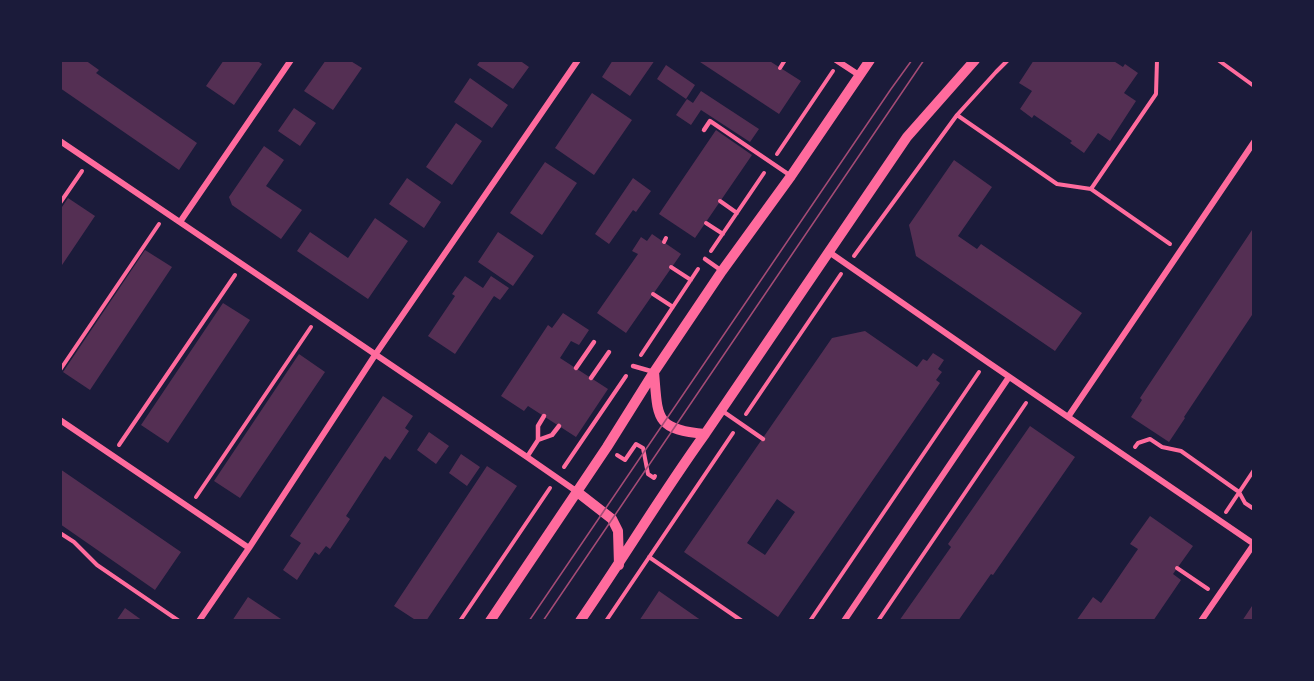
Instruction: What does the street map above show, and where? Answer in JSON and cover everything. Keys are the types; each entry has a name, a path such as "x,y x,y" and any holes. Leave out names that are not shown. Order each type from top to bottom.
{"street":[{"path":"180,222 291,60"},
{"path":"199,621 375,355 578,60"},
{"path":"490,621 722,271 791,176 870,60"},
{"path":"580,621 619,565 677,472 906,137 975,60"},
{"path":"838,61 859,75"},
{"path":"60,141 604,511 612,519 618,531 619,565"},
{"path":"1068,417 1254,142"},
{"path":"829,252 1254,544 1201,621"},
{"path":"654,372 658,411 664,423 674,429 705,434"},
{"path":"844,621 1009,377"},
{"path":"60,420 249,548"}],"lane":[{"path":"704,130 710,121 791,176"},
{"path":"705,260 722,271"},
{"path":"576,368 594,342"},
{"path":"591,378 609,352"},
{"path":"633,366 654,372"},
{"path":"721,410 763,439"},
{"path":"527,457 538,440 538,426 544,416"},
{"path":"538,440 552,435 558,426"}],"path":[{"path":"780,68 786,60"},
{"path":"606,621 847,265 957,115 1008,60"},
{"path":"1091,189 1156,94 1157,60"},
{"path":"1218,60 1254,86"},
{"path":"460,621 838,61"},
{"path":"957,115 1057,184 1091,189 1180,252"},
{"path":"60,203 89,161"},
{"path":"720,201 737,213"},
{"path":"60,370 166,213"},
{"path":"706,223 723,234"},
{"path":"112,455 242,264"},
{"path":"671,267 691,280"},
{"path":"653,294 673,307"},
{"path":"189,507 318,316"},
{"path":"810,621 986,361"},
{"path":"878,621 1032,393"},
{"path":"1128,458 1138,443 1150,439 1162,447 1181,452 1239,492 1245,503 1254,509"},
{"path":"607,447 626,460 636,444 643,448 648,474 654,478 664,463 677,472"},
{"path":"1230,507 1254,470"},
{"path":"60,533 74,542 96,565 179,621"},
{"path":"650,557 742,621"},
{"path":"1178,568 1218,596"}],"building":[{"path":"60,60 85,60 99,70 96,73 197,143 179,170 60,88"},
{"path":"224,60 256,60 262,64 234,105 206,86"},
{"path":"326,60 349,60 362,68 333,110 304,91"},
{"path":"481,60 519,60 529,67 513,89 477,65"},
{"path":"613,60 655,60 630,96 602,77"},
{"path":"697,60 768,60 801,81 779,114"},
{"path":"1034,60 1112,60 1123,67 1125,64 1138,73 1124,93 1136,101 1110,141 1098,133 1084,153 1070,143 1072,141 1034,115 1032,118 1020,109 1032,91 1019,83"},
{"path":"666,65 695,85 686,99 657,79"},
{"path":"470,78 508,105 492,128 454,102"},
{"path":"701,91 759,129 750,142 701,110 691,125 676,115 687,99 693,103"},
{"path":"592,93 632,120 594,175 555,148"},
{"path":"294,108 316,123 300,146 278,131"},
{"path":"456,123 482,141 452,185 426,167"},
{"path":"716,130 752,155 695,238 659,214"},
{"path":"264,146 284,160 266,186 302,210 281,239 232,205 229,197"},
{"path":"954,160 992,187 958,236 977,249 981,244 1082,313 1055,351 916,256 909,225"},
{"path":"545,162 577,183 542,235 510,213"},
{"path":"407,178 441,202 424,228 389,204"},
{"path":"633,178 651,191 636,212 633,210 609,244 595,234"},
{"path":"68,198 95,216 60,268 60,210"},
{"path":"375,218 408,241 368,299 297,251 310,232 348,258"},
{"path":"1254,227 1254,312 1169,442 1131,417 1142,400 1140,398"},
{"path":"498,232 534,256 513,286 478,262"},
{"path":"652,234 681,254 626,333 597,313 638,254 632,251 641,237 647,241"},
{"path":"145,250 172,267 90,390 63,372"},
{"path":"465,276 483,288 491,276 509,288 500,300 494,296 455,354 428,336 455,296 452,294"},
{"path":"223,303 250,320 168,443 141,425"},
{"path":"563,313 589,330 579,345 571,341 560,358 608,389 576,437 528,406 524,411 501,396 548,325 552,328"},
{"path":"865,331 917,367 923,359 927,361 933,353 944,360 938,369 942,372 936,380 940,383 778,617 684,552 832,338","holes":["777,499 795,512 765,555 747,543"]},
{"path":"299,354 325,372 240,498 214,481"},
{"path":"383,396 413,416 405,428 409,431 390,460 385,456 346,516 350,519 330,549 326,546 319,555 315,552 297,580 283,570 301,543 290,536"},
{"path":"1030,426 1075,457 958,621 899,621 951,547 948,544"},
{"path":"429,432 449,446 436,464 417,450"},
{"path":"461,454 480,467 467,486 449,473"},
{"path":"487,466 517,486 426,621 417,621 394,606"},
{"path":"60,469 181,552 155,590 60,524"},
{"path":"1150,516 1193,546 1173,574 1181,580 1153,621 1076,621 1093,597 1101,603 1138,549 1130,544"},
{"path":"659,591 702,621 639,621"},
{"path":"248,597 284,621 232,621"},
{"path":"1254,603 1254,621 1242,621"},
{"path":"125,608 143,621 116,621"}],"tram line":[{"path":"529,621 912,60"},
{"path":"543,621 924,60"}]}
